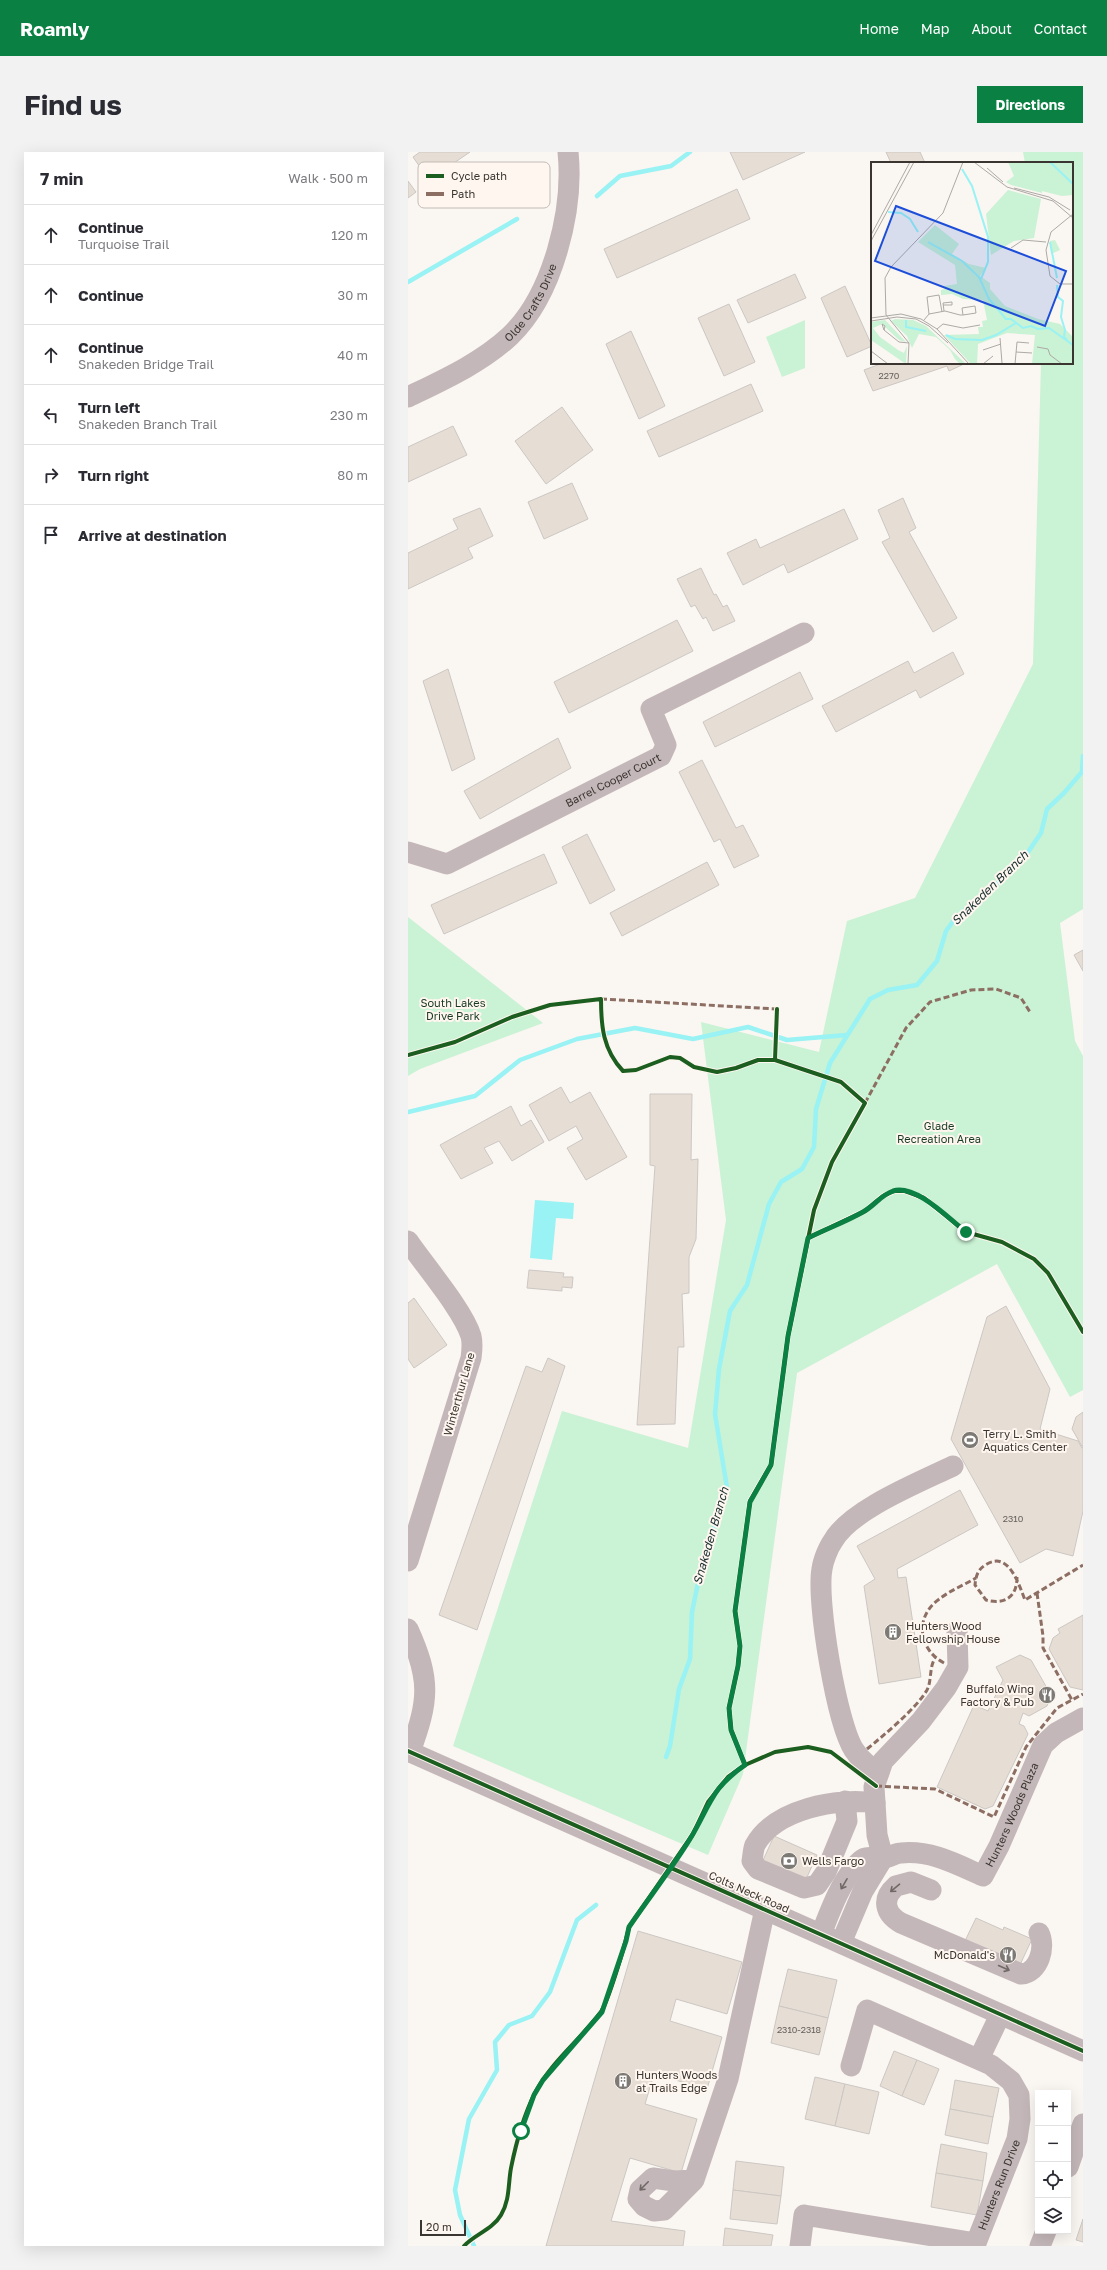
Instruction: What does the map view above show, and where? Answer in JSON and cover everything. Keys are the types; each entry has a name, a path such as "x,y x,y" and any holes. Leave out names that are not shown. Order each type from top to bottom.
{"street":[{"name":"Olde Crafts Drive","path":"408,397 453,376 504,340 533,306 546,282 564,221 569,193 568,152"},
{"name":"Barrel Cooper Court","path":"408,852 447,864 661,756 666,744 651,709 804,633"},
{"name":"Winterthur Lane","path":"408,1241 459,1314 466,1326 472,1344 471,1358 408,1561"},
{"path":"879,1772 864,1763 853,1749 839,1708 820,1606 822,1569 833,1540 852,1519 953,1466"},
{"path":"408,1629 421,1662 426,1694 421,1723 409,1751"},
{"path":"841,1943 863,1891 883,1858 878,1835 874,1787 883,1761 921,1721 946,1688 958,1667 957,1631"},
{"name":"Hunters Woods Plaza","path":"821,1934 840,1891 854,1867 865,1858 872,1856 883,1858 899,1853 918,1853 943,1858 982,1876 999,1846 1043,1744 1056,1733 1083,1718"},
{"name":"Colts Neck Road","path":"409,1751 1083,2051"},
{"path":"845,1801 847,1821 826,1872 817,1885 804,1888 758,1869 752,1861 754,1847 764,1833 785,1818 818,1806 845,1801 875,1803"},
{"path":"931,1890 911,1882 896,1886 887,1899 886,1909 889,1914 901,1923 1021,1974 1028,1972 1036,1966 1042,1948 1042,1940 1039,1933"},
{"path":"694,2180 728,2079 765,1909"},
{"name":"Hunters Run Drive","path":"800,2246 804,2214 976,2243 1017,2139 1020,2119 1019,2095 1012,2081 1000,2071 979,2059 867,2010 851,2066"},
{"path":"979,2059 1000,2015"},
{"path":"1070,2162 1083,2124"},
{"path":"1040,2246 1045,2234"}],"green space":[{"name":"Glade Recreation Area","path":"1023,152 1083,152 1083,909 1060,923 1075,1041 1083,1056 1083,1390 1070,1397 997,1264 797,1373 743,1774 708,1855 453,1746 562,1411 688,1448 726,1220 701,1022 819,1052 847,921 915,898 1033,664 1041,364 1073,364 1073,162 1025,162"},
{"path":"805,320 805,368 782,377 766,337"},
{"name":"South Lakes Drive Park","path":"408,917 543,1023 420,1069 408,1076"}],"water":[{"path":"535,1200 574,1203 573,1219 556,1218 552,1260 530,1258"}],"building":[{"path":"420,152 470,152 455,162 418,162 418,164 413,157"},
{"path":"730,152 805,152 743,180"},
{"path":"886,152 920,152 925,162 891,162"},
{"path":"408,181 416,192 408,198"},
{"path":"737,189 750,219 617,278 604,249"},
{"path":"795,274 806,298 748,323 737,300"},
{"path":"845,286 871,346 847,357 821,298"},
{"path":"729,304 755,362 724,376 698,318"},
{"path":"631,331 665,406 639,419 606,344"},
{"path":"880,364 964,364 949,371 947,366 873,391 864,370"},
{"path":"751,384 763,411 659,457 647,431"},
{"path":"562,407 593,450 546,484 515,441"},
{"path":"453,426 467,455 408,482 408,447"},
{"path":"572,483 588,519 544,539 528,502"},
{"path":"903,498 916,528 909,532 957,618 933,632 882,542 890,538 878,510"},
{"path":"480,508 493,536 468,548 473,558 408,589 408,553 458,529 453,519"},
{"path":"844,509 858,539 788,573 784,564 743,585 727,553 756,539 760,548"},
{"path":"701,568 714,595 716,594 723,607 727,605 735,621 713,631 706,617 703,619 695,605 691,607 677,579"},
{"path":"677,620 693,651 569,713 554,682"},
{"path":"953,652 964,674 920,698 916,690 836,732 822,706 908,661 914,673"},
{"path":"448,669 475,759 452,771 423,681"},
{"path":"800,672 813,699 715,747 703,722"},
{"path":"558,738 571,768 480,819 464,791"},
{"path":"702,760 736,828 743,825 759,856 734,868 720,839 714,842 679,772"},
{"path":"587,834 615,890 590,904 562,847"},
{"path":"544,854 557,883 444,934 431,905"},
{"path":"707,862 719,885 622,936 610,913"},
{"path":"1083,950 1083,971 1074,955"},
{"path":"561,1087 570,1103 590,1092 627,1157 586,1180 567,1148 583,1139 576,1126 549,1141 529,1105"},
{"path":"650,1094 692,1094 691,1160 698,1159 696,1239 689,1257 689,1293 682,1294 684,1347 678,1347 675,1424 637,1425 655,1166 650,1165"},
{"path":"511,1106 521,1126 531,1120 544,1142 512,1161 499,1141 484,1148 493,1163 461,1179 440,1145"},
{"path":"529,1270 564,1273 563,1277 573,1277 572,1288 562,1287 562,1291 527,1288"},
{"path":"414,1298 447,1345 414,1368 408,1359 408,1303"},
{"path":"1006,1306 1050,1389 1040,1429 1078,1441 1083,1450 1083,1511 1073,1556 1046,1549 1020,1563 951,1439 987,1317"},
{"path":"548,1358 565,1366 477,1630 439,1615 526,1366 542,1372"},
{"path":"1083,1412 1083,1448 1072,1429 1076,1417"},
{"name":"Hunters Wood Fellowship House","path":"960,1490 978,1525 897,1569 898,1578 906,1577 921,1677 879,1684 864,1586 875,1579 857,1546"},
{"path":"1083,1615 1083,1690 1070,1687 1049,1649 1053,1638 1060,1633 1058,1629"},
{"path":"1020,1655 1031,1660 1051,1695 1047,1706 1029,1716 1023,1713 1019,1724 1024,1726 1028,1734 993,1806 985,1809 937,1787 974,1705 988,1711 1003,1680 996,1667"},
{"name":"Wells Fargo","path":"774,1836 817,1855 803,1886 760,1867"},
{"name":"McDonald's","path":"976,1918 1003,1930 1004,1927 1032,1939 1019,1967 964,1943"},
{"name":"Hunters Woods at Trails Edge","path":"638,1931 742,1962 727,2014 676,1999 670,2021 722,2037 707,2089 654,2074 645,2104 697,2119 681,2173 630,2158 611,2221 685,2231 683,2246 546,2246"},
{"path":"788,1969 837,1980 828,2018 779,2006"},
{"path":"779,2006 828,2018 819,2055 771,2043"},
{"path":"894,2051 917,2060 902,2096 880,2086"},
{"path":"917,2060 939,2069 924,2105 902,2096"},
{"path":"815,2077 845,2084 835,2126 805,2119"},
{"path":"955,2080 999,2088 993,2117 950,2109"},
{"path":"845,2084 879,2092 869,2134 835,2126"},
{"path":"950,2109 993,2117 988,2144 945,2135"},
{"path":"941,2144 987,2153 983,2181 936,2173"},
{"path":"736,2161 784,2167 781,2196 733,2190"},
{"path":"936,2173 983,2181 977,2215 931,2207"},
{"path":"733,2190 781,2196 777,2224 730,2219"},
{"path":"1083,2219 1083,2242 1076,2240"},
{"path":"725,2228 773,2235 771,2246 723,2246"}],"waterway":[{"path":"597,196 620,176 671,166 690,152"},
{"path":"408,282 517,219"},
{"name":"Snakeden Branch","path":"666,1757 670,1746 679,1689 690,1659 692,1612 702,1564 727,1488 715,1414 719,1369 730,1311 747,1285 769,1204 781,1182 802,1169 814,1147 816,1109 830,1063 870,999 888,990 917,985 937,961 946,931 957,916 991,889 1024,858 1041,833 1047,809 1064,793 1082,772 1083,756"},
{"path":"408,1112 475,1096 520,1060 577,1039 635,1028 693,1039 748,1027 787,1040 847,1035"},
{"name":"Snakeden Branch","path":"474,2246 460,2215 455,2190 469,2119 497,2070 495,2042 509,2025 532,2016 550,1992 577,1920 596,1905"}],"marked path":[{"path":"865,1103 906,1028 930,1002 971,990 996,989 1021,998 1030,1012"},
{"path":"601,999 777,1009"},
{"path":"1017,1577 1016,1584 1015,1590 1009,1598 999,1601 986,1600 975,1585 977,1575 981,1568 995,1561 1001,1562 1012,1572 1016,1579 1020,1586 1025,1600 1083,1565"},
{"path":"944,1663 929,1650 925,1642 923,1633 925,1616 930,1607 942,1597 976,1578"},
{"path":"1037,1593 1043,1636 1043,1648 1072,1700"},
{"path":"867,1749 899,1721 922,1697 929,1686 932,1666 935,1658"},
{"path":"876,1786 935,1789 994,1817 1026,1747 1057,1708 1083,1694"}],"cycle path":[{"path":"408,1055 455,1042 512,1017 550,1005 601,999 604,1037 611,1055 623,1071 636,1070 670,1057 680,1058 694,1067 717,1072 736,1068 758,1060 775,1060"},
{"path":"745,1765 731,1730 729,1708 738,1666 740,1646 735,1611 750,1501 771,1465 788,1336 814,1210 832,1162 865,1103 841,1082 775,1060 777,1009"},
{"path":"808,1238 865,1211 883,1196 894,1191 905,1191 924,1198 966,1232 1002,1242 1034,1259 1048,1273 1083,1332"},
{"path":"464,2246 498,2220 501,2215 506,2204 511,2168 518,2139 527,2110 535,2093 557,2061 600,2013 612,1986 629,1927 693,1834 708,1802 728,1777 745,1765 775,1752 808,1747 831,1752 876,1786"},
{"path":"408,1751 1083,2051"}],"place":[{"name":"Terry L. Smith Aquatics Center","path":"970,1440"},
{"name":"Hunters Wood Fellowship House","path":"893,1632"},
{"name":"Buffalo Wing Factory & Pub","path":"1047,1695"},
{"name":"Wells Fargo","path":"789,1861"},
{"name":"McDonald's","path":"1008,1955"},
{"name":"Hunters Woods at Trails Edge","path":"623,2081"}],"route":[{"path":"521,2131 534,2095 543,2080 602,2012 626,1941 629,1927 693,1834 708,1802 728,1777 745,1765 731,1730 729,1708 734,1690 740,1646 735,1611 750,1502 771,1465 788,1336 796,1303 801,1266 808,1238 865,1211 883,1196 894,1191 905,1191 924,1198 966,1232"}]}
